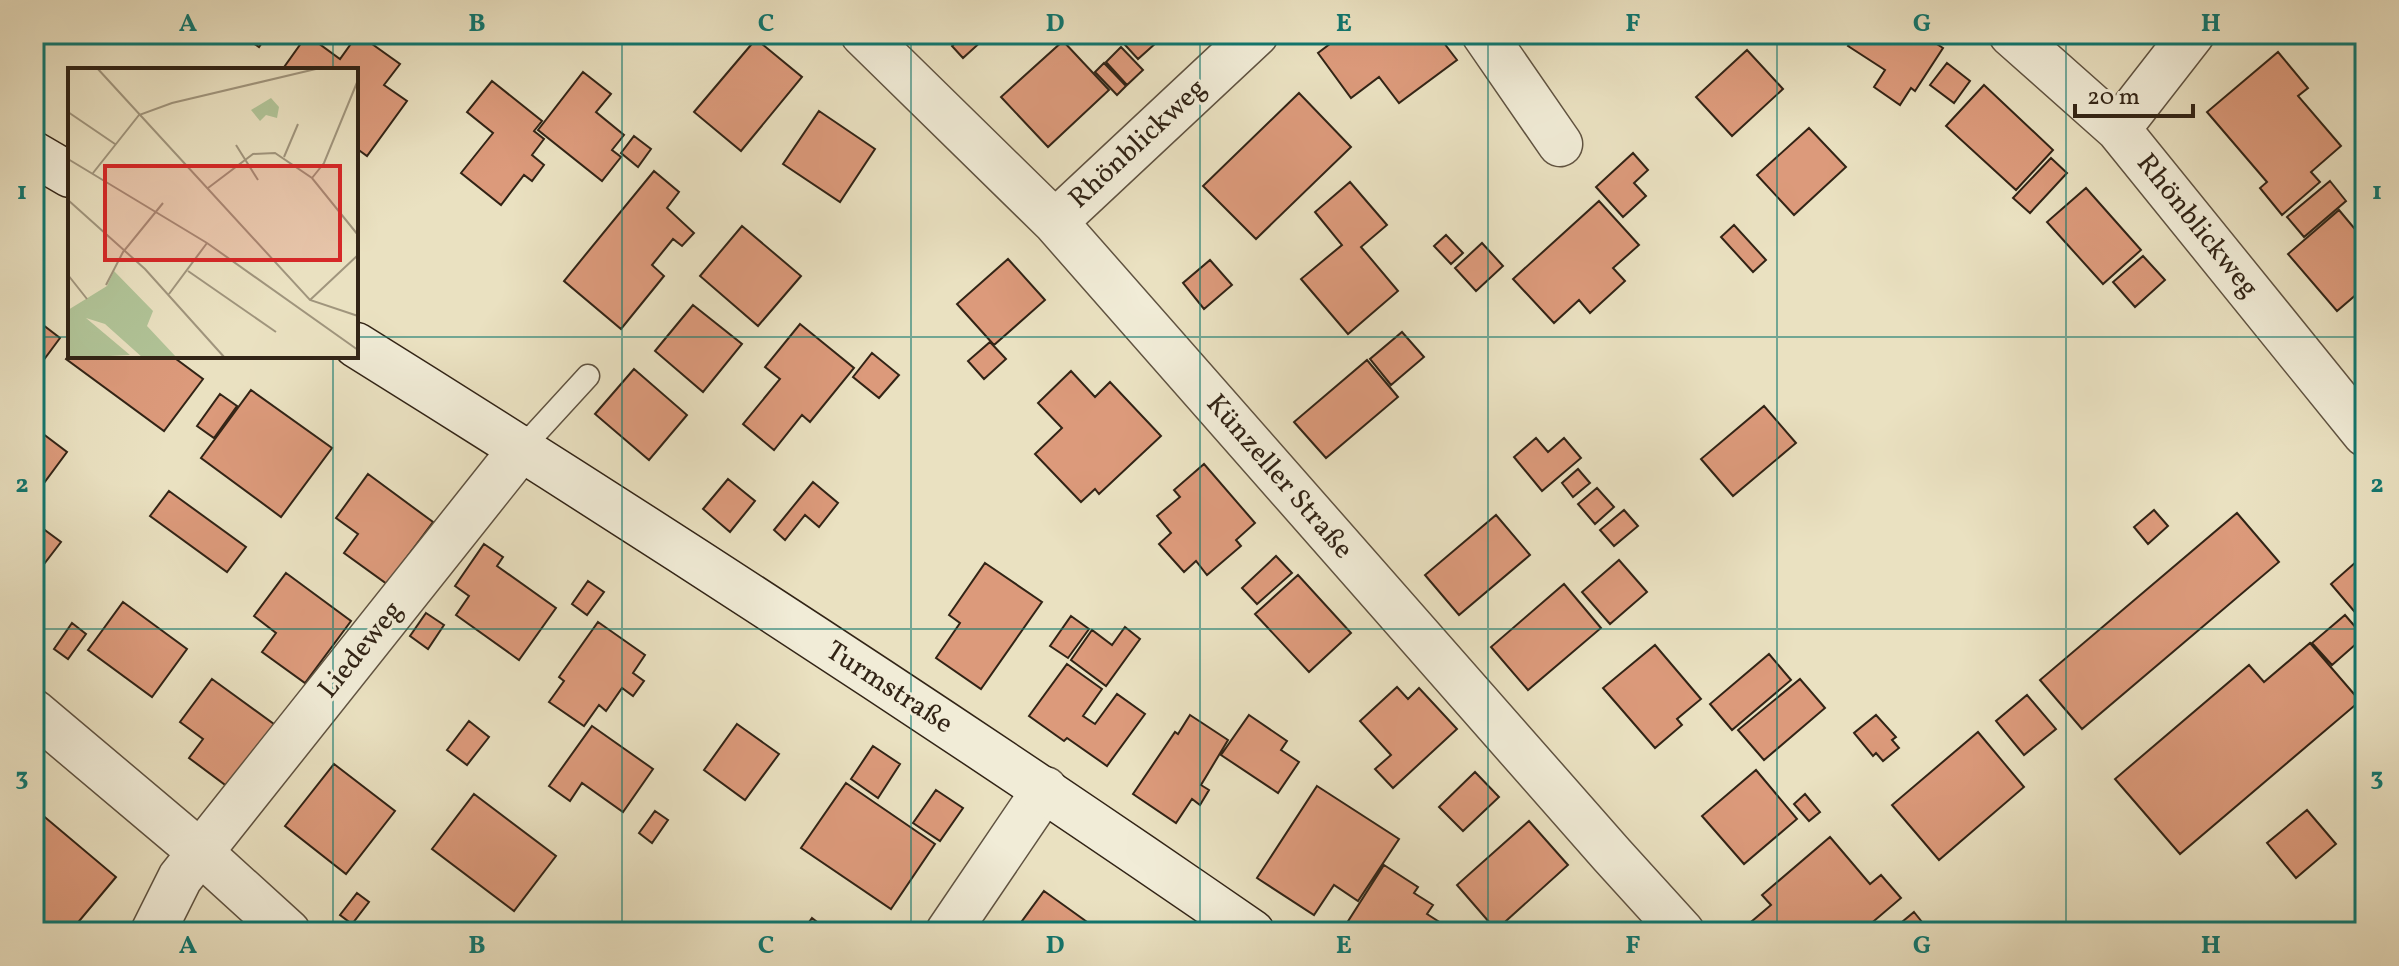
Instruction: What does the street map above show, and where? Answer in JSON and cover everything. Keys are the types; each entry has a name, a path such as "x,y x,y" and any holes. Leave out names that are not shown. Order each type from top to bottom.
{"street":[{"name":"Künzeller Straße","path":"863,34 1055,222 1682,932"},
{"name":"Rhönblickweg","path":"1055,222 1256,34"},
{"path":"1484,34 1560,144"},
{"name":"Rhönblickweg","path":"2011,34 2118,129 2365,434"},
{"path":"2118,129 2192,34"},
{"path":"34,154 68,174"},
{"name":"Turmstraße","path":"358,346 522,448 1045,789 1252,932"},
{"name":"Liedeweg","path":"153,932 180,878 522,448"},
{"path":"34,712 200,852 288,932"},
{"path":"948,932 1045,789"}],"lane":[{"path":"522,448 588,376"}],"building":[{"path":"247,34 268,34 259,47 244,37"},
{"path":"358,34 400,64 384,85 407,101 367,156 358,149 358,68 283,68 307,35 340,59"},
{"path":"966,34 980,34 984,39 963,58 952,46"},
{"path":"1115,34 1166,34 1138,59"},
{"path":"1343,34 1437,34 1457,60 1399,103 1379,77 1351,98 1318,53"},
{"path":"1856,34 1921,34 1943,48 1915,91 1911,88 1900,105 1874,87 1885,70 1848,46"},
{"path":"756,39 802,77 741,151 694,112"},
{"path":"1063,41 1109,90 1048,147 1001,97"},
{"path":"1121,47 1143,70 1127,85 1106,62"},
{"path":"1747,50 1783,89 1732,136 1696,97"},
{"path":"2278,52 2308,88 2298,96 2341,146 2311,172 2320,182 2282,215 2260,188 2267,182 2207,112"},
{"path":"1104,63 1126,86 1117,95 1095,72"},
{"path":"1947,63 1970,81 1954,103 1930,85"},
{"path":"583,72 611,94 596,112 624,135 612,150 621,157 602,181 538,130"},
{"path":"492,81 542,121 534,131 544,139 532,155 544,165 532,181 524,175 501,205 461,173 493,133 467,112"},
{"path":"1984,85 2053,150 2016,190 1946,126"},
{"path":"1299,93 1351,147 1256,239 1203,186"},
{"path":"819,111 875,149 840,202 783,164"},
{"path":"1809,128 1846,167 1794,215 1757,175"},
{"path":"634,136 651,149 638,167 621,153"},
{"path":"1633,153 1648,170 1634,183 1646,196 1623,217 1596,187"},
{"path":"2051,158 2067,173 2030,213 2013,198"},
{"path":"654,171 679,192 667,208 694,233 682,246 673,239 652,265 664,276 621,329 564,281"},
{"path":"2330,181 2346,201 2304,237 2287,217"},
{"path":"1350,182 1387,225 1361,247 1398,291 1348,334 1301,279 1342,245 1315,212"},
{"path":"2086,188 2141,250 2103,284 2047,222"},
{"path":"1599,201 1639,245 1613,268 1625,281 1590,313 1579,300 1554,323 1513,279"},
{"path":"2339,210 2365,241 2365,287 2337,311 2288,254"},
{"path":"1734,225 1766,260 1753,272 1721,237"},
{"path":"742,226 801,276 758,326 700,276"},
{"path":"1446,235 1463,253 1451,264 1434,246"},
{"path":"1482,243 1503,266 1476,291 1455,268"},
{"path":"2143,256 2165,280 2135,307 2113,282"},
{"path":"1008,259 1045,300 994,345 957,304"},
{"path":"1210,260 1232,285 1204,309 1183,283"},
{"path":"693,305 742,344 703,392 655,351"},
{"path":"34,318 60,338 37,369 34,366"},
{"path":"800,324 854,368 810,422 802,415 774,450 743,424 780,379 765,367"},
{"path":"1402,332 1424,357 1391,385 1370,359"},
{"path":"990,342 1006,359 984,379 968,361"},
{"path":"872,353 899,375 879,398 853,377"},
{"path":"68,356 175,358 203,379 164,431 66,359"},
{"path":"1367,360 1398,397 1326,458 1294,422"},
{"path":"634,369 687,415 649,460 595,414"},
{"path":"1071,371 1095,397 1110,382 1161,436 1099,494 1095,489 1081,502 1035,454 1062,428 1038,403"},
{"path":"251,390 332,448 281,517 201,458"},
{"path":"220,394 237,406 214,438 197,426"},
{"path":"1764,406 1796,443 1733,496 1701,459"},
{"path":"34,427 67,452 44,483 34,475"},
{"path":"1536,438 1548,452 1564,438 1581,458 1542,491 1514,457"},
{"path":"1204,464 1255,523 1236,540 1241,546 1207,575 1196,561 1184,572 1159,544 1171,533 1157,516 1180,497 1174,490"},
{"path":"1578,469 1590,483 1573,497 1562,483"},
{"path":"368,474 433,522 387,584 344,553 358,534 336,518"},
{"path":"728,479 755,501 730,532 703,509"},
{"path":"813,482 838,503 819,527 805,515 785,540 774,530"},
{"path":"1597,488 1614,507 1595,524 1578,504"},
{"path":"169,491 246,547 227,572 150,516"},
{"path":"1624,510 1638,526 1614,546 1600,530"},
{"path":"2154,510 2168,526 2148,544 2134,527"},
{"path":"2237,513 2279,562 2082,729 2040,680"},
{"path":"1496,515 1530,555 1459,615 1425,575"},
{"path":"34,522 61,542 34,577"},
{"path":"484,544 503,557 497,566 556,608 519,660 456,615 469,596 455,586"},
{"path":"2365,554 2365,624 2331,584"},
{"path":"1276,556 1292,573 1257,604 1242,588"},
{"path":"1619,560 1647,592 1610,624 1582,592"},
{"path":"985,563 1042,602 981,689 936,658 960,623 949,615"},
{"path":"286,573 351,621 305,683 262,652 276,633 254,616"},
{"path":"1298,575 1351,633 1309,672 1255,614"},
{"path":"588,581 604,592 587,615 572,604"},
{"path":"1564,584 1601,628 1528,690 1491,647"},
{"path":"123,602 187,649 152,697 88,650"},
{"path":"426,613 444,625 428,649 410,636"},
{"path":"2345,615 2364,637 2332,665 2312,643"},
{"path":"1071,616 1089,629 1068,658 1050,646"},
{"path":"598,622 645,655 633,673 644,681 633,696 622,688 606,711 599,705 584,726 549,702 564,681 559,677"},
{"path":"72,623 86,634 68,659 54,649"},
{"path":"1125,627 1140,639 1106,686 1071,660 1092,630 1112,645"},
{"path":"2310,643 2360,701 2180,854 2115,779 2249,665 2264,682"},
{"path":"1655,645 1701,699 1677,719 1682,725 1655,748 1603,688"},
{"path":"1769,654 1791,680 1732,730 1710,704"},
{"path":"1067,664 1102,689 1083,716 1095,724 1117,694 1145,714 1107,766 1029,716"},
{"path":"212,679 278,727 232,790 189,758 203,739 180,722"},
{"path":"1800,679 1825,708 1764,760 1738,730"},
{"path":"1397,687 1408,699 1419,688 1457,729 1393,788 1375,769 1391,755 1360,721"},
{"path":"2027,695 2056,729 2024,755 1996,721"},
{"path":"1190,715 1228,740 1201,785 1209,790 1200,805 1192,799 1176,823 1133,794"},
{"path":"1249,715 1287,741 1281,750 1299,762 1278,793 1221,755"},
{"path":"1876,715 1896,737 1892,740 1899,748 1883,761 1876,753 1873,756 1854,733"},
{"path":"469,721 489,737 467,765 447,750"},
{"path":"737,724 779,754 745,800 704,770"},
{"path":"592,726 653,769 623,812 582,783 570,801 549,786"},
{"path":"1978,732 2024,787 1939,860 1892,805"},
{"path":"873,746 900,764 878,798 851,779"},
{"path":"334,764 395,811 346,874 285,826"},
{"path":"1756,770 1797,819 1744,864 1702,816"},
{"path":"1475,772 1499,797 1463,831 1439,807"},
{"path":"846,783 935,844 891,909 801,848"},
{"path":"1317,786 1399,839 1358,901 1334,885 1314,915 1257,878"},
{"path":"936,790 963,808 940,841 913,823"},
{"path":"474,794 556,856 514,911 432,849"},
{"path":"1805,794 1820,812 1809,821 1794,804"},
{"path":"34,808 116,877 70,932 57,932 34,913"},
{"path":"2307,810 2336,844 2296,878 2267,843"},
{"path":"655,811 668,820 652,843 639,833"},
{"path":"1529,821 1568,865 1496,930 1457,885"},
{"path":"1830,837 1870,884 1881,875 1901,898 1861,932 1759,932 1751,922 1771,905 1762,895"},
{"path":"1384,865 1418,887 1414,893 1433,905 1427,914 1455,932 1354,932 1345,926"},
{"path":"1044,891 1101,932 1014,932"},
{"path":"357,893 369,902 352,924 340,915"},
{"path":"1914,912 1930,932 1890,932"},
{"path":"812,918 830,932 802,932"}]}
